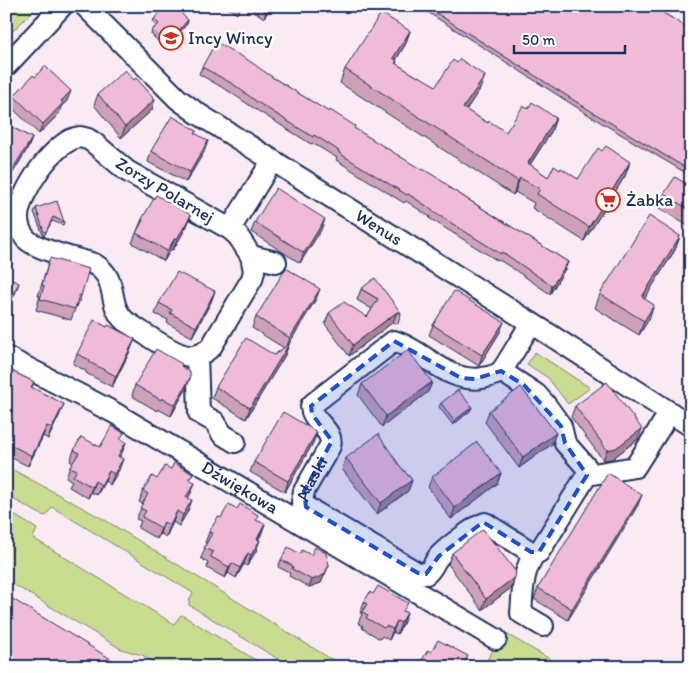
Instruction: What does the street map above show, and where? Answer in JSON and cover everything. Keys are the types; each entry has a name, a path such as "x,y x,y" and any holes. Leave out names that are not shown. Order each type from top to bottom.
{"street":[{"path":"6,66 62,6"},
{"name":"Wenus","path":"85,6 178,99 197,113 691,426"},
{"name":"Zorzy Polarnej","path":"197,355 191,357 179,354 120,317 110,280 101,268 94,264 39,247 27,240 15,238 20,229 19,211 34,178 46,161 59,148 74,138 88,139 127,171 230,229 247,247 251,256"},
{"name":"Zorzy Polarnej","path":"230,229 272,161"},
{"path":"235,442 222,434 216,422 199,413 197,355 203,354 211,347 246,291 254,271 251,256 276,262"},
{"path":"531,323 501,371 524,385 545,404 561,426 565,443 587,468 588,475 542,549 535,553 528,563 525,573 521,613 543,626"},
{"name":"Alaski","path":"501,371 490,376 475,379 461,378 442,369 406,345 394,341 311,406 312,414 332,440 304,491 302,502 306,507 418,573 426,574 431,570 439,556 480,524 485,523 530,552 535,553"},
{"name":"Dźwiękowa","path":"6,357 128,420 496,639"},
{"path":"588,475 635,467 670,412"}],"highlighted area":[{"path":"394,341 461,378 475,379 501,371 524,385 561,426 565,443 587,475 539,552 531,552 483,522 439,556 426,574 418,573 306,507 304,491 332,441 312,414 311,406"}],"green space":[{"path":"6,6 38,6 13,31 6,26"},
{"path":"535,352 590,388 568,404 548,378 527,364"},
{"path":"6,466 105,520 344,667 315,667 303,660 299,667 291,667 189,605 193,593 52,507 46,516 42,515 6,495"},
{"path":"6,510 37,529 33,538 174,624 182,615 267,667 161,667 142,655 121,649 6,580"},
{"path":"503,632 555,662 552,667 483,667"}],"building":[{"path":"166,6 172,11 175,7 188,20 167,44 152,30 159,24 154,19"},
{"path":"258,6 270,6 266,12"},
{"path":"425,6 652,6 691,30 691,171 594,113"},
{"path":"381,13 410,31 393,58 397,61 395,63 418,77 436,86 453,60 457,63 460,59 485,76 463,108 488,123 489,121 506,132 523,106 528,109 532,102 556,118 528,163 548,177 554,166 560,170 561,168 578,179 598,148 602,151 606,146 630,162 589,227 537,194 540,189 520,178 518,181 345,69"},
{"path":"216,42 248,60 329,112 330,110 355,126 354,128 436,177 448,187 568,262 552,286 502,252 501,254 408,194 339,153 339,151 327,143 314,135 313,137 257,102 233,84 202,67"},
{"path":"45,66 71,91 61,101 63,103 43,124 14,96 33,75 35,77"},
{"path":"125,70 134,80 136,78 155,99 125,127 98,94"},
{"path":"172,116 197,131 195,133 208,141 190,172 151,151"},
{"path":"6,124 32,138 9,175 6,173"},
{"path":"675,177 691,187 691,211 664,194"},
{"path":"276,188 325,219 304,253 255,222"},
{"path":"156,195 191,215 177,239 175,238 167,251 136,233"},
{"path":"57,201 64,222 53,217 46,232 44,232 36,208"},
{"path":"649,216 680,236 642,297 654,305 644,321 600,294"},
{"path":"50,258 89,269 75,309 40,299"},
{"path":"286,268 320,289 290,338 256,317"},
{"path":"177,272 215,291 196,327 170,313 172,310 159,303"},
{"path":"6,277 19,283 6,307"},
{"path":"375,278 401,313 397,312 353,345 329,313 344,302 367,317 378,299 361,289"},
{"path":"454,291 504,322 482,355 433,325"},
{"path":"94,320 135,339 116,376 77,354"},
{"path":"246,338 274,355 289,344 250,408 216,387"},
{"path":"156,349 182,364 181,366 190,372 190,378 175,405 162,398 161,400 135,385"},
{"path":"408,350 432,382 386,416 362,384"},
{"path":"6,368 34,382 31,387 64,404 52,428 47,426 32,456 7,443 10,437 6,435"},
{"path":"607,382 642,429 616,448 607,450 575,406"},
{"path":"521,387 556,433 523,457 489,411"},
{"path":"458,390 472,407 454,421 441,403"},
{"path":"283,412 317,432 288,481 254,462"},
{"path":"112,426 124,433 120,439 126,442 118,456 123,459 114,474 109,471 101,485 95,481 92,487 73,476 77,470 70,467 79,453 74,450 81,437 100,447"},
{"path":"378,434 412,480 381,503 346,458"},
{"path":"477,442 501,473 455,508 432,477"},
{"path":"174,463 193,474 189,480 195,483 186,497 192,500 183,515 177,511 170,526 164,522 161,528 142,517 146,511 140,508 148,494 143,491 152,476 157,479 165,466 171,469"},
{"path":"608,473 642,495 572,609 538,588"},
{"path":"229,504 237,509 240,504 258,515 256,520 265,524 257,539 260,540 251,555 248,553 240,568 232,563 229,567 211,557 213,552 204,548 212,533 209,532 218,517 221,518"},
{"path":"483,529 516,572 515,577 486,599 452,553"},
{"path":"288,547 300,554 302,550 311,555 315,547 326,553 329,565 324,575 312,580 292,569 293,566 281,560"},
{"path":"378,586 408,603 403,611 407,613 401,623 397,621 393,629 386,626 384,628 366,618 368,615 362,612 367,604 364,602 370,592 373,594"},
{"path":"6,595 124,667 6,667"},
{"path":"438,640 468,656 462,667 418,667 428,650 431,652"}],"place":[{"name":"Incy Wincy","path":"171,38"},
{"name":"Żabka","path":"608,200"}]}
